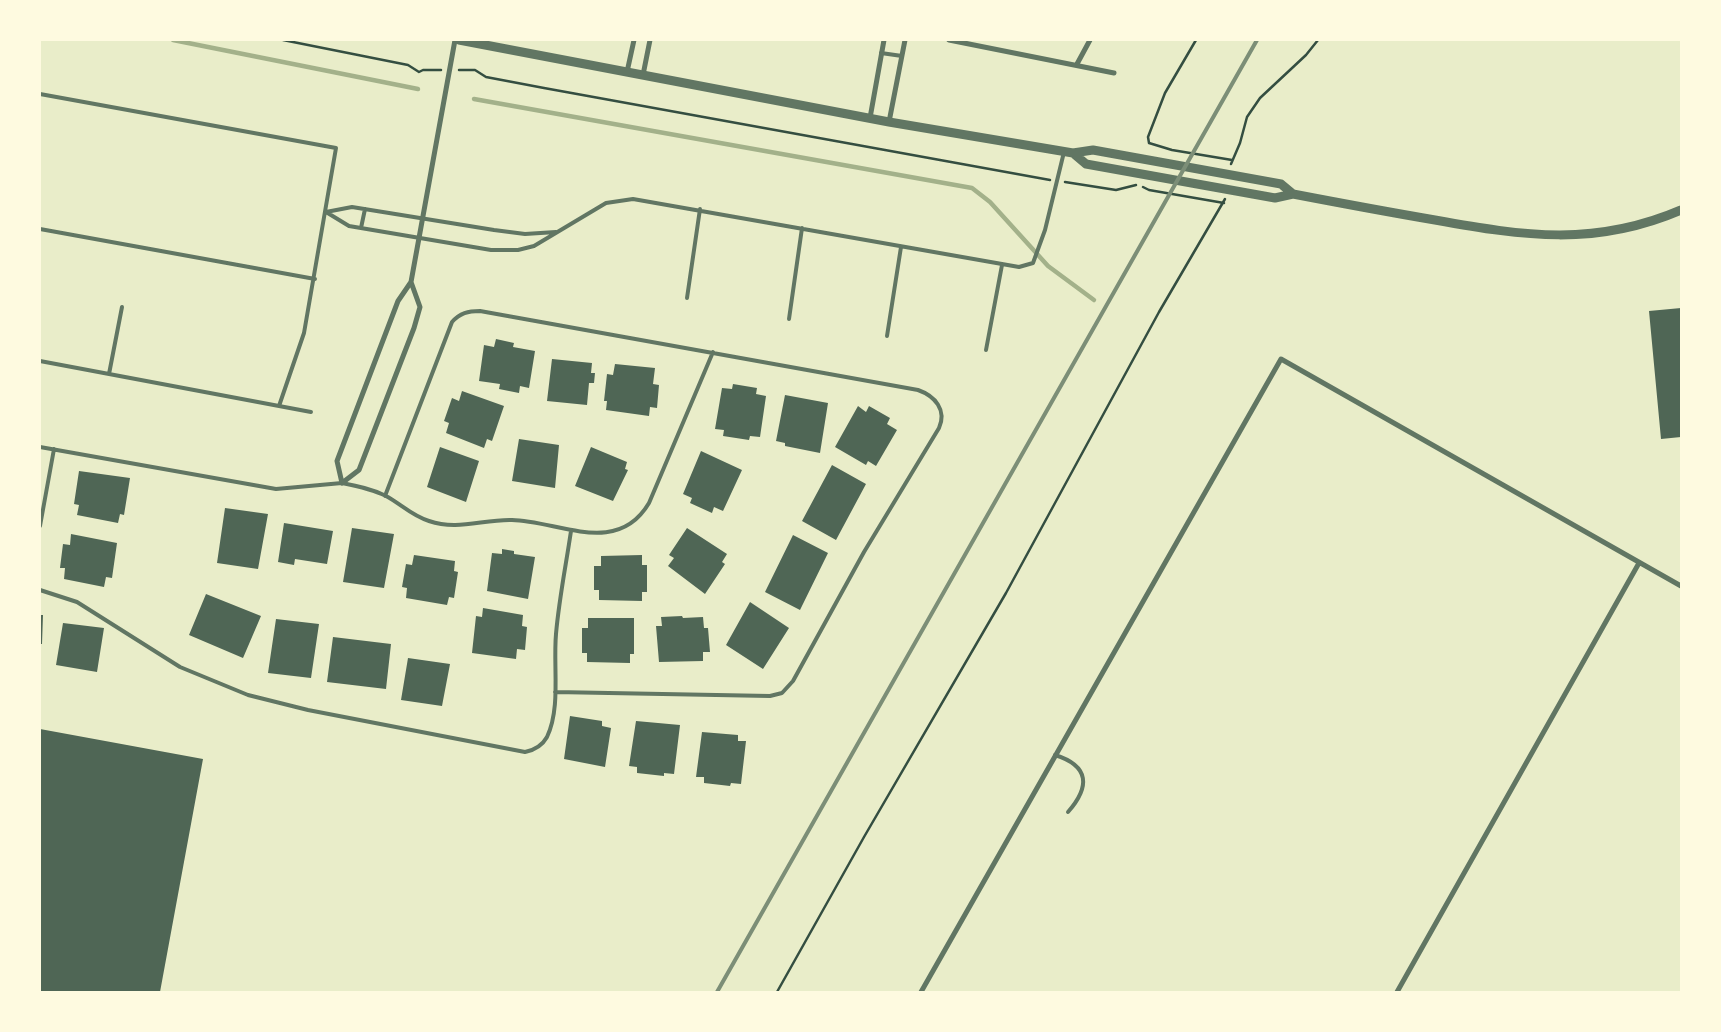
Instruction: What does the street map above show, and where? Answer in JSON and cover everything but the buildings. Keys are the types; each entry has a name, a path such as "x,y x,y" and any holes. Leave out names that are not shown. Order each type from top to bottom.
{"street":[{"path":"411,282 420,307 414,328 359,470 342,483 337,461 398,301 411,282 455,40"},
{"path":"459,40 889,122 1068,152 1093,150 1229,174 1281,184 1293,194"},
{"path":"627,72 634,40"},
{"path":"643,75 650,40"},
{"path":"870,118 884,40"},
{"path":"889,122 905,40"},
{"path":"949,40 962,41 1114,73"},
{"path":"1076,64 1090,40"},
{"path":"1068,152 1086,164 1275,198 1293,194 1505,233 1545,236 1585,235 1625,228 1681,210"},
{"path":"920,992 1281,359 1681,586"},
{"path":"1397,992 1639,563"}],"lane":[{"path":"881,53 902,56"},
{"path":"40,94 336,148 315,279 304,333 279,406"},
{"path":"326,212 349,226 491,250 518,250 534,246 606,203 633,199 700,209 1019,267 1033,263 1045,230 1057,181 1068,152"},
{"path":"326,212 352,207 517,233 558,232"},
{"path":"361,228 365,209"},
{"path":"687,298 700,209"},
{"path":"789,320 802,228"},
{"path":"40,229 315,279"},
{"path":"887,336 902,247"},
{"path":"986,350 1002,265"},
{"path":"109,374 122,307"},
{"path":"385,496 452,322 462,314 480,311 714,352 918,390 935,398 941,413 941,422 864,552 793,681 782,693 770,696 555,692"},
{"path":"40,447 276,489 342,483 365,488 385,496 416,516 440,524 467,526 495,521 523,520 588,534 616,529 641,517 649,503 714,352"},
{"path":"40,361 311,412"},
{"path":"40,526 54,449"},
{"path":"40,590 65,596 93,610 159,654 196,674 248,695 308,710 525,752 539,746 547,737 555,692 556,636 571,531"},
{"path":"1055,755 1069,760 1080,768 1084,781 1080,798 1068,812"}],"path":[{"path":"283,40 408,65 419,72 423,70"},
{"path":"1196,40 1165,93 1148,137 1149,143 1159,147 1232,160"},
{"path":"1229,174 1232,160 1240,143 1248,117 1260,98 1306,55 1318,40"},
{"path":"475,70 486,77 1057,181 1116,190 1138,184 1149,190 1224,204"},
{"path":"777,992 864,836 1053,509 1159,312 1224,204 1227,189"}],"waterway":[{"path":"173,40 418,89"},
{"path":"474,99 972,188 990,202 1048,266 1094,300"}],"railway":[{"path":"717,992 1257,40"}]}
